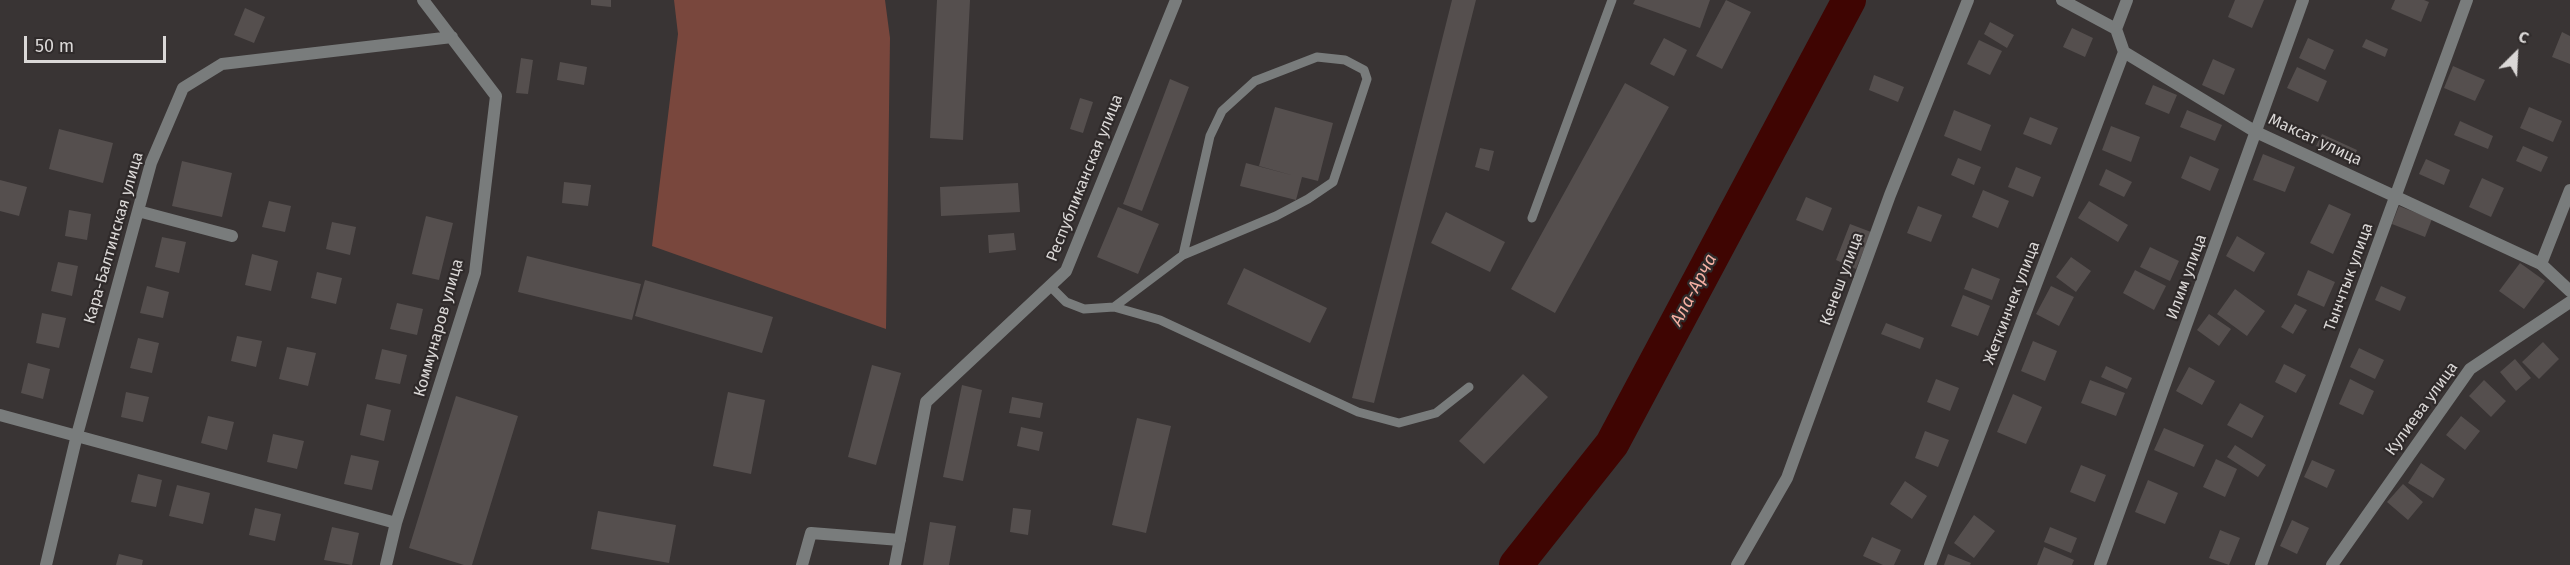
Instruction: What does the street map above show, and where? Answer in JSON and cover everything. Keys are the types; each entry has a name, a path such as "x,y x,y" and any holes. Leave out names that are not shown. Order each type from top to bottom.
{"street":[{"name":"Коммунаров улица","path":"386,565 396,523 475,273 495,96 423,0"},
{"name":"Республиканская улица","path":"895,565 926,402 1066,271 1176,0"},
{"name":"Кенеш улица","path":"1737,565 1786,478 1890,195 1968,0"},
{"path":"2062,0 2116,29"},
{"path":"2124,52 2116,29 2127,0"},
{"name":"Илим улица","path":"2100,565 2303,0"},
{"name":"Тынчтык улица","path":"2261,565 2467,0"},
{"name":"Кара-Балтинская улица","path":"46,565 76,435 151,163 183,88 222,64 452,37"},
{"name":"Максат улица","path":"2124,52 2256,132 2541,264 2570,291"},
{"name":"Жеткинчек улица","path":"1930,565 2124,52"},
{"path":"2541,264 2570,190"},
{"path":"138,211 232,236"},
{"name":"Кулиева улица","path":"2331,565 2470,369 2570,302"},
{"path":"0,415 396,523"},
{"path":"802,565 811,533 900,540"}],"lane":[{"path":"1532,218 1612,0"},
{"path":"1114,307 1183,255 1276,216 1333,182 1367,79 1364,70 1345,60 1317,57 1255,81 1222,111 1210,136 1183,255"},
{"path":"1050,286 1066,302 1084,309 1114,307 1160,320 1358,412 1399,423 1436,413 1469,387"}],"shaded area":[{"path":"674,0 885,0 890,38 886,329 652,246 678,34"}],"building":[{"path":"591,0 611,0 611,7 591,5"},
{"path":"937,0 970,0 963,140 930,138"},
{"path":"1452,0 1476,0 1374,403 1352,398"},
{"path":"1635,0 1710,0 1700,28 1633,4"},
{"path":"1726,0 1751,12 1722,69 1696,56"},
{"path":"2235,0 2264,0 2252,28 2228,17"},
{"path":"2395,0 2429,2 2421,22 2391,9"},
{"path":"245,8 265,17 254,43 234,35"},
{"path":"1990,22 2014,35 2007,48 1984,34"},
{"path":"2072,28 2093,38 2085,57 2063,47"},
{"path":"2562,32 2570,36 2570,64 2552,57"},
{"path":"1664,38 1687,50 1674,76 1650,64"},
{"path":"2308,38 2334,50 2325,70 2299,58"},
{"path":"2366,39 2388,49 2385,57 2362,47"},
{"path":"1979,40 2002,51 1990,75 1967,64"},
{"path":"521,58 533,60 528,94 516,93"},
{"path":"2213,59 2235,69 2224,95 2202,85"},
{"path":"560,62 587,67 584,85 557,80"},
{"path":"2453,66 2485,80 2475,101 2444,88"},
{"path":"2297,67 2327,81 2318,102 2287,88"},
{"path":"1874,75 1904,87 1898,102 1869,90"},
{"path":"1170,79 1189,87 1142,211 1123,204"},
{"path":"1625,83 1669,107 1555,313 1511,289"},
{"path":"2153,85 2177,95 2169,114 2145,104"},
{"path":"1080,98 1093,102 1083,133 1070,129"},
{"path":"1275,107 1333,123 1318,181 1302,177 1296,200 1240,186 1246,163 1295,176 1259,166"},
{"path":"2529,107 2562,121 2553,142 2520,128"},
{"path":"1954,110 1991,125 1981,151 1944,136"},
{"path":"2187,110 2222,125 2215,141 2180,127"},
{"path":"2030,117 2058,128 2051,145 2023,134"},
{"path":"2460,121 2493,136 2488,149 2454,135"},
{"path":"2111,126 2140,137 2131,162 2102,150"},
{"path":"59,129 113,143 103,183 49,169"},
{"path":"2322,134 2357,150 2352,162 2316,146"},
{"path":"2523,146 2548,157 2541,172 2516,161"},
{"path":"1480,148 1494,151 1489,171 1475,167"},
{"path":"2263,154 2295,167 2285,192 2253,180"},
{"path":"2190,156 2219,169 2210,191 2181,178"},
{"path":"1958,158 1981,167 1974,185 1951,175"},
{"path":"2426,159 2450,170 2444,185 2419,174"},
{"path":"182,161 232,173 222,217 172,206"},
{"path":"2016,167 2041,177 2033,197 2008,187"},
{"path":"2106,169 2132,182 2124,197 2099,185"},
{"path":"2482,178 2504,188 2491,217 2469,207"},
{"path":"0,180 27,187 19,216 0,211"},
{"path":"564,182 591,185 588,206 562,203"},
{"path":"1018,183 1020,212 941,216 940,187"},
{"path":"1983,190 2009,201 1998,228 1972,217"},
{"path":"1806,197 1832,208 1823,231 1796,220"},
{"path":"269,201 291,206 285,232 262,227"},
{"path":"2089,201 2128,225 2118,242 2078,218"},
{"path":"2329,204 2351,214 2333,254 2310,243"},
{"path":"1918,206 1942,215 1931,242 1907,233"},
{"path":"2399,206 2432,219 2425,237 2392,224"},
{"path":"1118,207 1159,224 1138,274 1097,257"},
{"path":"69,210 91,214 87,240 65,236"},
{"path":"1446,212 1505,242 1490,272 1431,243"},
{"path":"426,216 453,223 439,280 412,274"},
{"path":"332,222 356,227 350,255 326,249"},
{"path":"1850,224 1871,232 1856,269 1836,260"},
{"path":"1014,233 1016,250 989,253 988,235"},
{"path":"2237,236 2265,253 2254,272 2226,256"},
{"path":"162,237 186,242 179,273 155,267"},
{"path":"2150,247 2179,261 2170,281 2140,267"},
{"path":"252,254 278,261 271,291 245,285"},
{"path":"527,256 641,284 632,320 518,292"},
{"path":"2071,257 2091,271 2076,292 2056,277"},
{"path":"58,262 78,266 72,296 51,291"},
{"path":"2520,263 2545,281 2524,309 2499,291"},
{"path":"1244,268 1327,308 1310,343 1227,304"},
{"path":"1972,268 2000,279 1992,300 1964,289"},
{"path":"2135,270 2166,286 2154,310 2123,293"},
{"path":"2308,270 2335,282 2324,307 2297,295"},
{"path":"317,272 342,278 336,304 311,298"},
{"path":"645,280 773,317 762,353 635,316"},
{"path":"147,286 169,292 163,318 140,313"},
{"path":"2051,286 2074,297 2059,326 2036,314"},
{"path":"2381,286 2406,297 2400,311 2375,300"},
{"path":"2235,289 2265,311 2247,336 2217,314"},
{"path":"1963,295 1990,306 1978,336 1951,326"},
{"path":"397,303 423,309 417,335 390,329"},
{"path":"2295,304 2307,310 2293,334 2281,327"},
{"path":"42,313 66,318 59,348 36,343"},
{"path":"2209,314 2231,329 2219,346 2197,330"},
{"path":"1886,323 1924,338 1920,349 1881,334"},
{"path":"237,336 262,341 256,367 231,361"},
{"path":"138,338 159,343 152,373 130,368"},
{"path":"2033,341 2057,351 2045,381 2021,371"},
{"path":"2543,342 2559,359 2539,379 2522,362"},
{"path":"287,347 316,353 308,386 279,379"},
{"path":"2359,348 2384,360 2375,379 2350,367"},
{"path":"382,349 407,355 400,384 375,379"},
{"path":"2515,359 2531,378 2516,391 2500,372"},
{"path":"28,363 50,369 43,399 21,393"},
{"path":"2284,364 2306,375 2296,393 2275,382"},
{"path":"872,365 901,373 876,465 848,457"},
{"path":"2106,366 2132,378 2127,389 2101,377"},
{"path":"2189,367 2215,381 2202,405 2176,391"},
{"path":"1523,374 1548,397 1484,464 1459,441"},
{"path":"1936,379 1959,388 1950,411 1927,402"},
{"path":"2350,379 2374,391 2363,415 2339,404"},
{"path":"2090,380 2125,393 2116,416 2081,403"},
{"path":"2484,380 2506,401 2491,417 2469,396"},
{"path":"962,385 982,390 963,481 943,477"},
{"path":"126,392 149,397 143,422 121,417"},
{"path":"728,392 765,400 751,474 713,466"},
{"path":"2013,394 2042,407 2026,444 1997,432"},
{"path":"456,396 518,416 472,565 464,565 409,548"},
{"path":"1012,397 1043,403 1040,418 1009,413"},
{"path":"2240,403 2264,416 2252,438 2227,425"},
{"path":"367,404 391,410 384,441 360,435"},
{"path":"208,416 234,422 227,450 201,443"},
{"path":"2461,416 2480,431 2465,450 2446,435"},
{"path":"1137,418 1171,426 1146,533 1112,525"},
{"path":"1021,427 1043,432 1039,451 1017,446"},
{"path":"2164,428 2204,445 2194,467 2154,450"},
{"path":"1925,431 1949,440 1938,467 1915,458"},
{"path":"273,434 304,441 297,469 267,462"},
{"path":"2235,445 2266,465 2258,477 2227,457"},
{"path":"351,455 379,461 372,490 344,484"},
{"path":"2216,459 2237,469 2225,497 2203,487"},
{"path":"2312,460 2335,470 2327,488 2304,477"},
{"path":"2421,463 2445,479 2433,498 2408,483"},
{"path":"2081,465 2106,475 2095,502 2070,492"},
{"path":"138,474 162,480 156,507 131,502"},
{"path":"2148,480 2178,493 2165,524 2135,512"},
{"path":"1905,481 1927,496 1912,519 1890,504"},
{"path":"2403,484 2423,502 2408,520 2387,502"},
{"path":"177,485 210,493 203,524 169,516"},
{"path":"255,508 281,514 275,541 249,535"},
{"path":"1013,508 1031,510 1028,535 1010,532"},
{"path":"598,511 676,525 669,563 591,549"},
{"path":"1974,515 1995,531 1974,558 1954,543"},
{"path":"2292,520 2309,528 2297,554 2280,546"},
{"path":"930,522 956,526 949,565 923,565"},
{"path":"332,527 359,533 352,565 324,560"},
{"path":"2050,527 2077,538 2071,553 2044,542"},
{"path":"2220,530 2240,538 2229,565 2209,558"},
{"path":"1872,537 1901,550 1894,565 1883,565 1863,556"},
{"path":"2044,547 2074,560 2072,565 2037,565"},
{"path":"119,554 143,560 142,565 116,565"},
{"path":"1948,554 1971,563 1970,565 1944,565"}],"waterway":[{"name":"Ала-Арча","path":"1516,565 1612,444 1849,0"}]}
